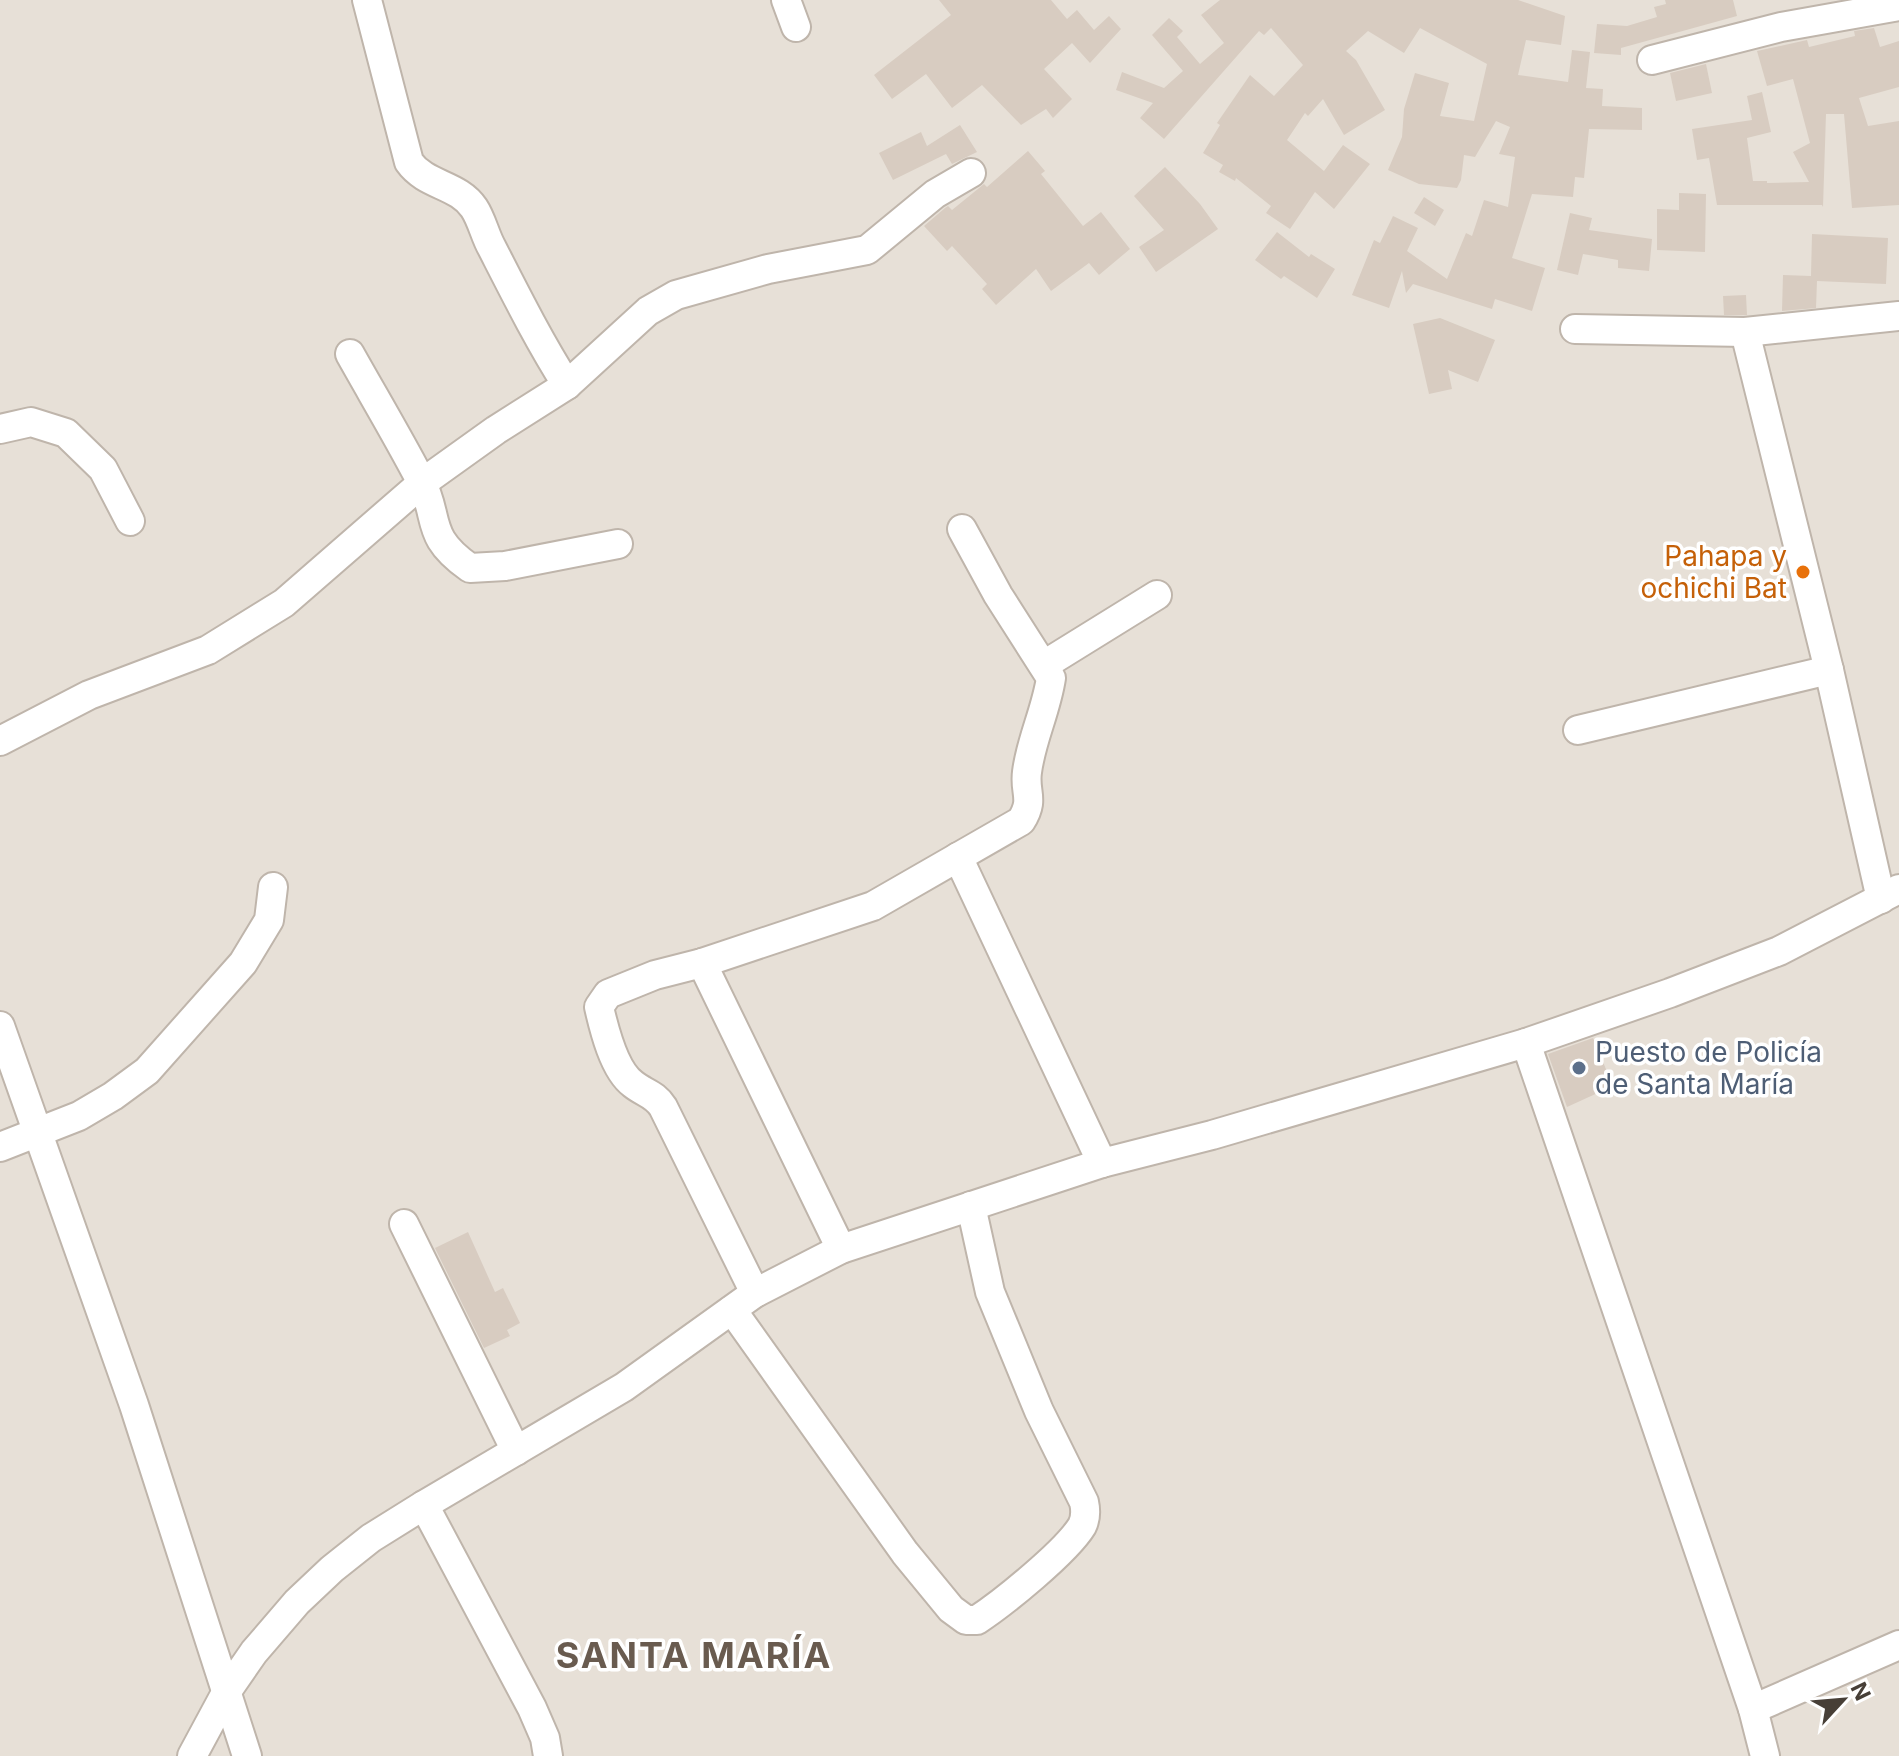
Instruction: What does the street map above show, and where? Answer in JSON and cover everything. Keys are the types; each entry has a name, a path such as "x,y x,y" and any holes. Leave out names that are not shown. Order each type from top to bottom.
{"street":[{"path":"367,0 409,162 418,175 462,196 474,208 488,242 537,336 567,385"},
{"path":"786,0 796,27"},
{"path":"1652,60 1781,27 1899,6"},
{"path":"0,741 89,695 179,662 220,642 284,603 422,483 496,430 567,385 648,311 676,295 768,269 867,250 935,194 971,173"},
{"path":"1575,329 1745,332 1899,316"},
{"path":"192,1756 227,1691 254,1652 297,1602 371,1538 624,1387 744,1301 841,1249 1102,1163 1212,1135 1526,1043 1779,951 1890,894 1829,670 1745,332"},
{"path":"350,354 422,483 434,528 445,548 470,568 505,566 618,544"},
{"path":"0,429 31,422 66,433 103,469 130,521"},
{"path":"962,529 998,595 1051,678 1048,702 1030,752 1026,777 1029,809 1021,821 873,906 702,963 655,975 608,994 599,1007 608,1041 627,1079 653,1095 663,1107 744,1301 905,1553 951,1609 966,1620 977,1620 1067,1543 1083,1524 1086,1512 1084,1502 1039,1411 990,1292 971,1206"},
{"path":"1044,665 1157,595"},
{"path":"1578,730 1829,670"},
{"path":"958,857 1102,1163"},
{"path":"0,1147 79,1116 147,1071 243,963 269,920 273,887"},
{"path":"702,963 841,1249"},
{"path":"0,1026 106,1323 247,1756"},
{"path":"1526,1043 1753,1709 1765,1756"},
{"path":"404,1224 516,1451"},
{"path":"424,1505 532,1708 545,1738 548,1756"},
{"path":"1753,1709 1899,1645"}],"shaded area":[{"path":"0,0 1899,0 1899,1756 0,1756"}],"building":[{"path":"939,0 1051,0 1067,19 1077,10 1094,30 1109,16 1121,29 1090,63 1072,43 1044,69 1072,99 1053,118 1046,109 1021,125 982,85 952,108 926,74 892,99 874,75 951,15"},
{"path":"1220,0 1518,0 1565,16 1561,45 1526,40 1518,75 1568,82 1572,50 1590,52 1586,88 1603,89 1602,106 1642,108 1642,130 1589,129 1584,178 1575,177 1573,197 1532,194 1512,258 1545,268 1532,311 1495,299 1492,309 1413,284 1406,293 1402,271 1389,308 1352,295 1374,240 1380,243 1393,216 1418,228 1407,251 1447,279 1466,233 1472,236 1484,200 1508,207 1515,157 1499,154 1510,127 1496,121 1475,157 1464,155 1457,188 1419,184 1388,170 1402,137 1404,109 1415,73 1449,83 1440,116 1474,121 1487,64 1420,28 1404,53 1368,31 1346,51 1356,60 1385,110 1344,135 1323,99 1308,116 1305,113 1287,140 1324,171 1343,145 1370,164 1334,209 1315,192 1290,229 1266,213 1271,206 1236,178 1235,181 1219,172 1223,165 1203,153 1220,125 1217,123 1250,75 1274,96 1303,65 1271,28 1264,35 1259,31 1164,139 1140,118 1153,103 1116,90 1122,72 1164,88 1183,71 1152,35 1169,18 1183,31 1177,37 1200,64 1224,43 1201,15"},
{"path":"1665,0 1733,0 1737,16 1621,48 1621,55 1594,53 1597,24 1627,26 1657,17 1654,7 1666,4"},
{"path":"1874,28 1880,47 1899,41 1899,87 1859,98 1868,126 1899,121 1899,205 1852,208 1844,114 1826,114 1823,207 1717,205 1709,158 1697,160 1692,129 1752,120 1747,96 1762,92 1771,132 1747,138 1753,181 1809,182 1793,152 1810,143 1793,79 1767,86 1757,51 1807,40 1809,47 1855,36 1854,31"},
{"path":"1706,64 1712,93 1676,101 1670,73"},
{"path":"960,125 977,152 952,164 946,154 893,180 879,153 921,132 927,146"},
{"path":"1028,151 1045,171 1041,174 1083,226 1101,212 1130,249 1099,275 1089,263 1051,291 1036,269 996,305 982,289 987,284 952,246 947,251 924,226 948,206 952,210 984,184 987,187"},
{"path":"1165,167 1200,204 1218,229 1156,272 1139,247 1164,230 1134,196"},
{"path":"1679,193 1706,194 1705,252 1657,250 1657,209 1679,210"},
{"path":"1424,197 1444,210 1435,226 1414,213"},
{"path":"1570,213 1592,218 1589,230 1652,239 1649,271 1618,268 1618,260 1583,254 1578,275 1557,270"},
{"path":"1277,232 1309,257 1311,254 1335,269 1317,298 1284,276 1281,279 1255,260"},
{"path":"1812,234 1888,238 1886,284 1817,281 1816,308 1782,311 1783,275 1811,276"},
{"path":"1746,295 1747,315 1724,315 1723,296"},
{"path":"1440,318 1495,340 1478,382 1448,370 1452,389 1429,394 1413,324"},
{"name":"Puesto de Policía de Santa María","path":"1593,1038 1613,1086 1567,1107 1548,1054"},
{"path":"468,1232 495,1292 503,1288 520,1323 507,1330 510,1336 484,1348 435,1248"}],"place":[{"name":"Pahapa y ochichi Bat","path":"1803,572"},
{"name":"Puesto de Policía de Santa María","path":"1579,1068"}],"district":[{"name":"SANTA MARÍA","path":"694,1655"}]}
